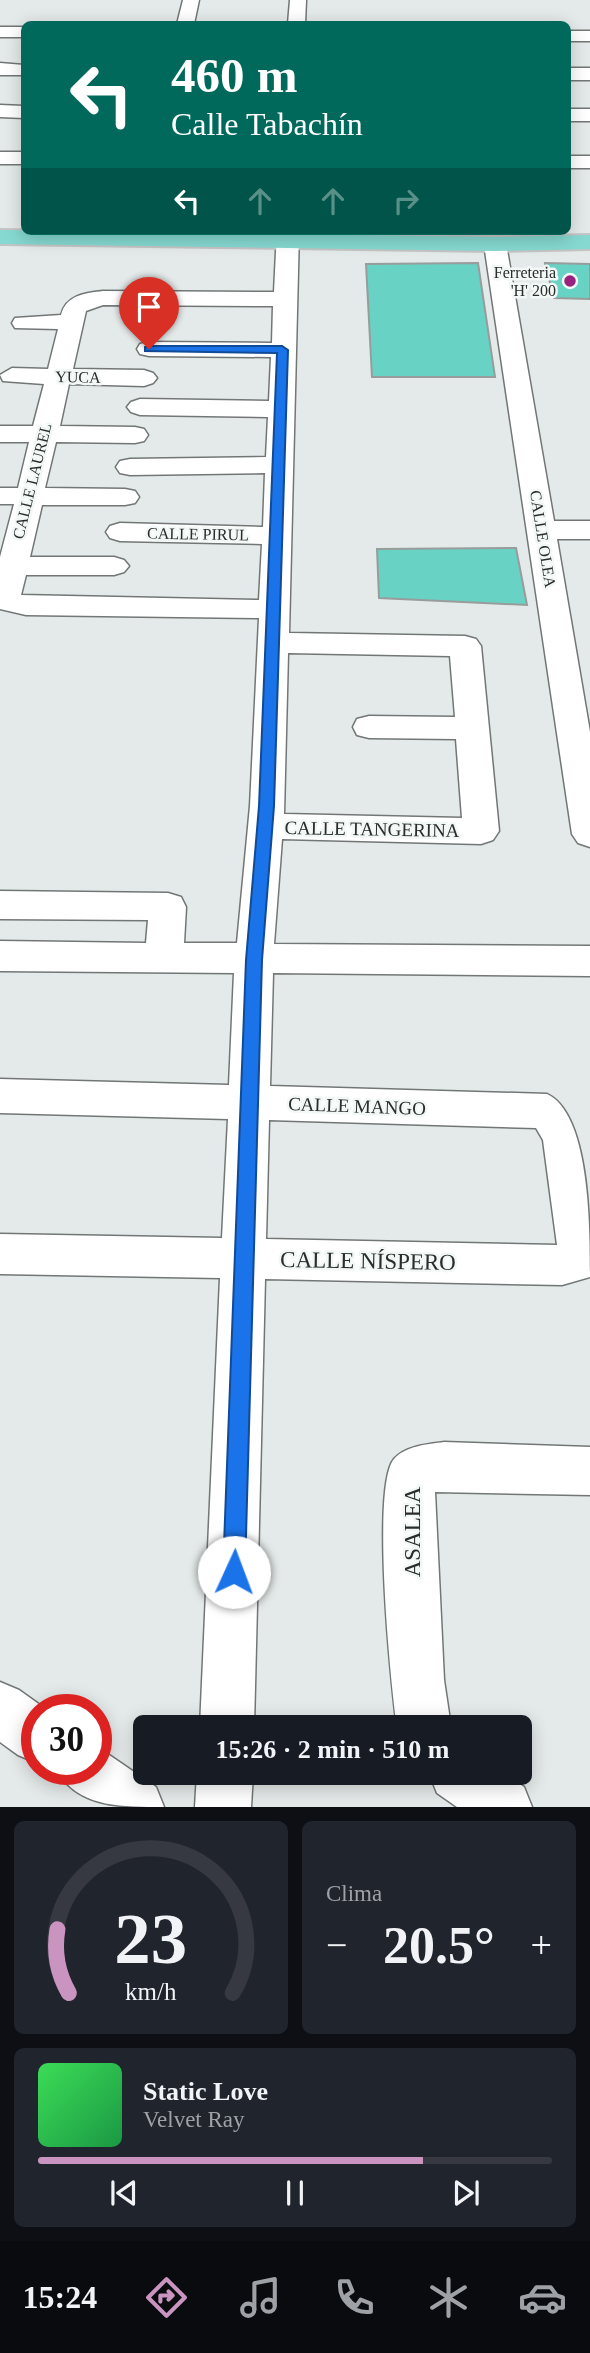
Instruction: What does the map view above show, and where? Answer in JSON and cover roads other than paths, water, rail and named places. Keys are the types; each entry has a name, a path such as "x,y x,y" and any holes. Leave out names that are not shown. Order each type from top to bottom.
{"main road":[{"path":"0,237 288,235 495,244 590,242"}],"street":[{"path":"187,21 191,0"},
{"path":"297,21 298,0"},
{"path":"0,32 21,32"},
{"path":"571,36 590,36"},
{"path":"0,69 21,70"},
{"path":"571,74 590,74"},
{"path":"0,111 21,112"},
{"path":"571,115 590,115"},
{"path":"0,158 21,158"},
{"path":"227,1715 254,960 265,826 275,626 280,410 288,235"},
{"name":"CALLE OLEA","path":"495,244 590,834"},
{"path":"23,323 69,323 75,307 80,303 103,298 284,299"},
{"name":"CALLE LAUREL","path":"69,323 42,434 14,497 6,566 6,595 11,601 22,606 275,626"},
{"path":"149,349 282,350"},
{"name":"YUCA","path":"12,376 144,378"},
{"path":"140,407 280,410"},
{"path":"0,434 135,435"},
{"path":"130,467 279,465"},
{"path":"14,497 125,497"},
{"path":"541,530 590,530"},
{"name":"CALLE PIRUL","path":"120,532 277,536"},
{"path":"6,566 114,566"},
{"name":"CALLE TANGERINA","path":"265,826 481,831 465,646 275,626"},
{"path":"369,727 472,728"},
{"path":"0,905 168,907 164,958"},
{"path":"0,956 590,961"},
{"name":"CALLE MANGO","path":"0,1096 547,1111 560,1128 570,1168 581,1255 569,1264"},
{"name":"CALLE NÍSPERO","path":"0,1254 569,1264"},
{"name":"ASALEA","path":"422,1715 417,1680 408,1511 411,1477 423,1469 444,1466 590,1471"},
{"path":"0,1709 21,1724"},
{"path":"106,1785 136,1807"},
{"path":"223,1807 224,1785"},
{"path":"474,1785 504,1807"}],"place":[{"name":"Ferreteria 'H' 200","path":"570,281"}]}
